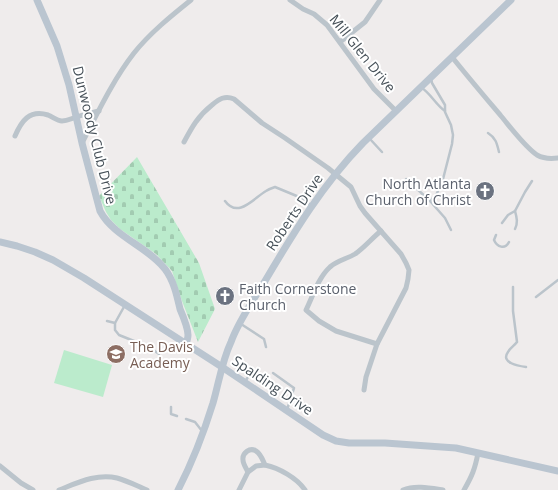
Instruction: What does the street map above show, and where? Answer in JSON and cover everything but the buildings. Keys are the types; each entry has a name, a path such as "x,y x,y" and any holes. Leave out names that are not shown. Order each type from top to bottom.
{"street":[{"name":"Dunwoody Club Drive","path":"37,0 64,66 100,211 103,217 113,227 151,255 170,276 188,334 186,344"},
{"path":"82,143 118,76 134,53 146,39 190,0"},
{"name":"Mill Glen Drive","path":"290,0 314,14 327,25 374,89 396,111"},
{"path":"340,42 365,22 380,0"},
{"name":"Roberts Drive","path":"178,490 203,433 230,342 311,206 334,172 368,137 511,0"},
{"path":"452,57 530,148 538,155 545,158 558,158"},
{"path":"184,142 194,123 205,111 220,99 230,97 262,123 334,172 351,187 360,206 401,254 409,270 407,284 403,295 377,344 366,377 364,390"},
{"path":"15,136 22,122 33,115 45,114 62,121 99,111"},
{"path":"377,344 336,330 319,321 306,310 318,284 330,267 340,260 355,254 380,231"},
{"name":"Spalding Drive","path":"0,242 36,252 84,278 245,382 323,435 336,441 349,443 385,443 456,448 558,471"},
{"path":"248,472 243,461 244,454 248,450 257,452 265,465"},
{"path":"464,490 475,470 478,453"},
{"path":"239,490 248,472 256,466 265,465 271,466 296,480 305,490"},
{"path":"0,466 21,483 33,490"},
{"path":"59,490 91,478 109,477 124,480 147,490"},
{"path":"403,490 416,487 443,490"}],"lane":[{"path":"430,202 436,195 442,183 453,135 451,125 445,112 445,105 432,82 431,77"},
{"path":"420,87 445,112"},
{"path":"488,133 497,141 498,152"},
{"path":"368,137 382,152"},
{"path":"406,179 445,218 451,230"},
{"path":"502,223 508,215 515,211 532,181"},
{"path":"225,201 228,206 238,208 250,204 266,191 275,186 304,199 311,206"},
{"path":"515,211 517,218 515,229"},
{"path":"496,235 494,240 498,246 506,246 510,242"},
{"path":"536,297 558,280"},
{"path":"513,287 513,311 517,342 506,356 512,365 526,367"},
{"path":"125,304 115,323 115,330 119,335 149,347 159,354"},
{"path":"106,321 115,323"},
{"path":"240,323 264,339 266,347"},
{"path":"245,382 252,370"},
{"path":"273,373 294,388 287,411"},
{"path":"171,407 171,414 177,416"},
{"path":"186,419 195,422 203,433"}],"green space":[{"path":"137,157 199,263 215,309 198,342 172,271 156,254 120,229 111,220 99,196"},
{"path":"64,350 112,365 103,397 54,383"}],"place":[{"name":"North Atlanta Church of Christ","path":"485,191"},
{"name":"Faith Cornerstone Church","path":"225,296"},
{"name":"The Davis Academy","path":"116,354"}]}
